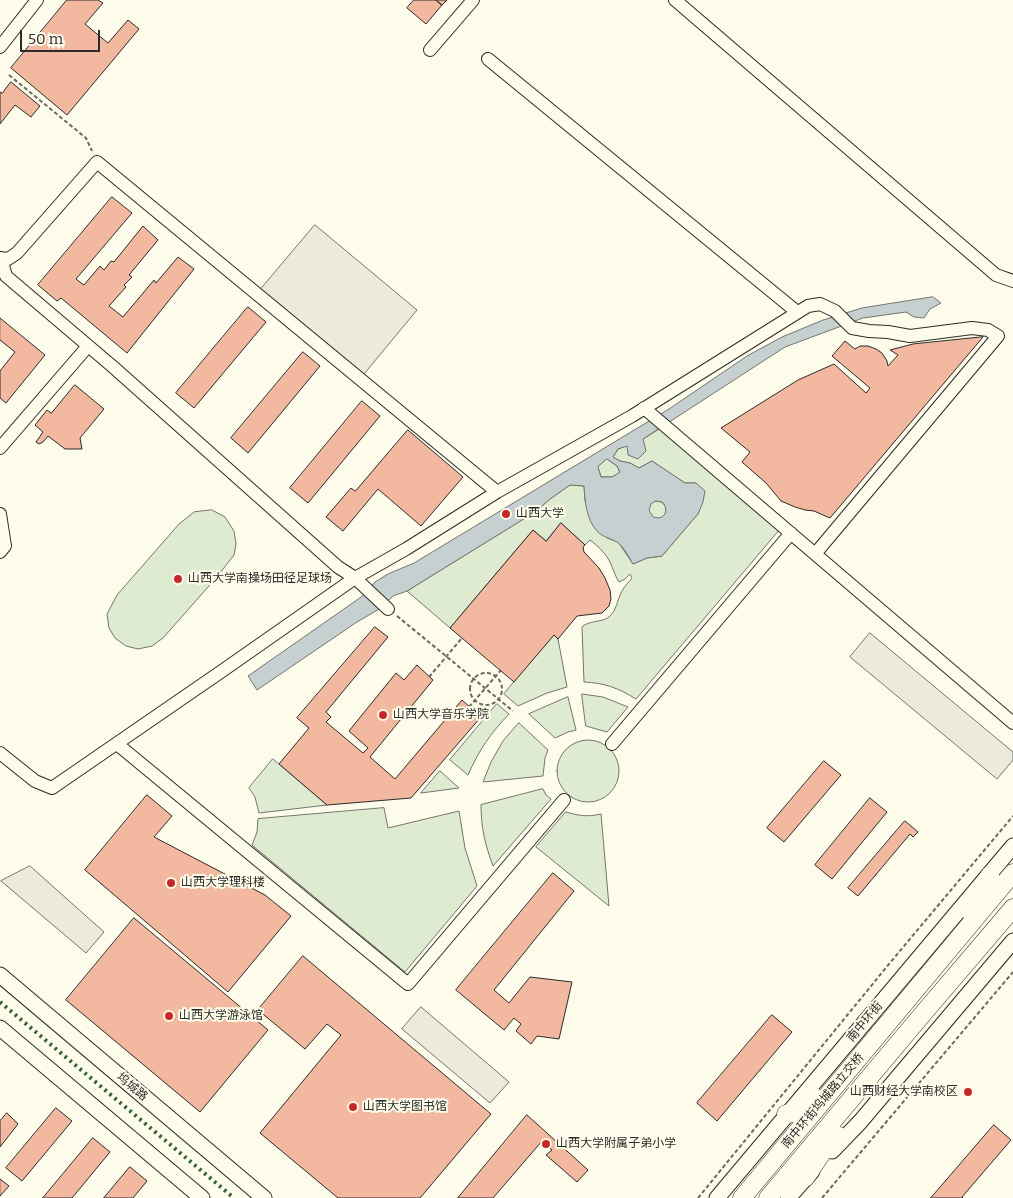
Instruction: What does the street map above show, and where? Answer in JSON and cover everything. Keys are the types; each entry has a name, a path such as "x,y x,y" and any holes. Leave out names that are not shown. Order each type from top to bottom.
{"highway":[{"path":"956,942 1013,872"},
{"path":"956,942 990,875"},
{"name":"南中环街坞城路立交桥","path":"768,1198 1013,908"},
{"name":"南中环街坞城路立交桥","path":"742,1198 956,942"},
{"path":"786,1114 804,1111 897,998 915,991"},
{"path":"805,1178 822,1153 917,1038 921,1016"}],"main road":[{"name":"南中环街","path":"717,1198 1013,846"},
{"path":"788,1198 860,1122 1013,941"},
{"name":"坞城路","path":"0,975 264,1198"},
{"path":"0,1028 202,1198"}],"street":[{"path":"0,47 37,0"},
{"path":"430,50 472,0"},
{"path":"675,0 996,275 1013,281"},
{"path":"488,60 798,312"},
{"path":"377,598 355,578 338,567 6,276 1,258 8,259 17,253 97,162 497,492"},
{"path":"0,753 35,781 52,788 355,578 406,549 497,492 647,411 808,306 820,304 835,311 852,328 870,331 910,336 972,328 988,330 998,336 815,554"},
{"path":"0,448 88,346"},
{"path":"647,411 1013,723"},
{"path":"0,514 5,546 0,552"},
{"path":"612,744 791,533"},
{"path":"117,744 408,984 564,800"}],"path":[{"path":"9,75 86,138 97,162"},
{"path":"377,598 513,711"},
{"path":"429,676 462,638"},
{"path":"470,707 501,670"},
{"path":"487,673 496,676 502,690 497,701 487,706 474,701 469,690 473,679 480,674 487,673"},
{"path":"698,1198 889,964 1013,816"},
{"path":"822,1198 1013,972"}],"green space":[{"path":"660,429 780,529 636,699 611,687 584,682 582,627 588,623 609,617 615,608 620,594 632,578 630,574 619,582 609,560 601,549 590,540 585,545 561,523 546,541 533,530 450,628 407,591 535,512 570,485 584,486 585,501 607,538 618,542 633,564 647,558 662,556 698,514 696,483 685,483 652,461 639,468 613,457 618,449 643,439"},
{"path":"607,459 617,466 620,473 612,477 601,477 598,467"},
{"path":"657,501 663,504 666,510 663,516 657,519 651,516 648,510 651,504"},
{"path":"212,510 225,517 234,531 236,544 234,555 163,638 152,646 138,649 126,646 115,638 109,628 107,614 117,595 179,524 194,512"},
{"path":"554,635 558,639 567,687 547,693 518,706 504,694"},
{"path":"582,694 603,697 628,707 607,732 586,726"},
{"path":"568,697 576,730 555,738 529,714"},
{"path":"497,704 509,714 496,728 476,758 468,775 450,760"},
{"path":"519,723 548,750 543,776 483,782 491,762 503,741"},
{"path":"588,740 600,743 610,749 616,759 619,771 616,783 610,793 600,799 588,802 576,799 566,793 560,783 557,771 560,759 566,749 576,743"},
{"path":"273,759 327,805 259,813 255,797 249,788"},
{"path":"440,771 459,788 421,793"},
{"path":"543,789 551,799 493,866 484,836 481,805"},
{"path":"384,808 388,828 459,811 465,848 477,886 405,972 252,845 257,832 258,819"},
{"path":"566,812 584,816 601,814 609,906 536,847"}],"shaded area":[{"path":"315,225 417,310 364,374 261,289"},
{"path":"933,297 941,303 930,309 924,318 914,317 906,312 863,318 785,347 643,439 646,451 638,459 628,455 627,446 618,449 613,457 620,461 630,463 639,468 652,461 685,483 696,483 705,491 698,514 662,556 647,558 633,564 620,544 601,535 593,526 587,510 584,486 570,485 535,512 407,591 393,596 381,608 357,622 257,690 248,676 364,595 375,582 414,563 669,409 747,356 782,337 823,320 862,308","holes":["607,459 617,466 620,472 612,477 601,477 598,467","656,501 662,502 666,509 664,516 659,518 653,517 649,510 651,504"]},
{"path":"870,633 1013,752 1013,760 997,779 850,657"},
{"path":"30,866 104,932 86,953 1,881"},
{"path":"421,1007 509,1082 490,1103 402,1029"}],"building":[{"path":"67,0 98,0 103,3 85,24 108,43 128,20 139,29 67,115 11,68"},
{"path":"414,0 436,0 442,5 426,24 407,8"},
{"path":"436,0 447,0 442,5"},
{"path":"11,82 40,106 31,117 15,105 0,124 0,92 2,93"},
{"path":"112,197 132,213 76,279 84,285 100,266 104,270 111,261 114,262 143,226 158,240 129,275 132,277 124,285 126,287 109,306 123,317 154,280 156,283 178,257 194,269 127,353 61,298 57,301 38,285"},
{"path":"248,307 266,322 194,408 176,393"},
{"path":"0,318 45,355 6,403 0,398 0,371 15,352 0,340"},
{"path":"983,337 830,518 781,501 766,483 742,462 750,452 721,428 798,380 834,364 866,393 870,388 832,356 845,341 855,349 860,346 868,346 876,349 882,353 888,366 898,355 890,350 913,344"},
{"path":"303,352 320,366 248,453 231,438"},
{"path":"75,385 104,409 80,438 82,449 65,449 48,436 39,444 36,442 43,432 35,425 47,410 51,413"},
{"path":"362,401 380,416 308,503 290,488"},
{"path":"408,430 463,477 421,526 378,489 343,531 326,517 351,488 355,491"},
{"path":"561,523 585,545 583,547 584,552 599,568 605,578 610,590 611,599 609,606 602,613 577,616 558,639 554,635 514,682 450,628 533,530 546,541"},
{"name":"山西大学音乐学院","path":"375,627 388,637 326,712 331,717 326,722 363,753 368,748 349,731 396,673 404,680 417,665 433,680 370,757 395,779 462,700 481,717 411,798 327,805 279,764 309,728 297,718"},
{"path":"824,761 841,775 784,842 767,828"},
{"name":"山西大学理科楼","path":"147,795 172,816 154,837 265,895 291,916 228,992 85,870"},
{"path":"870,798 887,812 832,879 815,865"},
{"path":"905,821 918,832 913,837 910,834 858,896 848,888"},
{"path":"553,873 574,891 494,990 509,1003 530,977 572,982 559,1039 537,1036 531,1044 516,1031 521,1024 514,1018 504,1030 456,990"},
{"path":"134,918 268,1030 200,1112 66,1000"},
{"name":"山西大学图书馆","path":"303,956 491,1114 420,1198 338,1198 260,1133 341,1035 327,1024 305,1049 258,1010"},
{"path":"772,1015 792,1032 717,1121 697,1103"},
{"path":"56,1108 72,1121 22,1181 6,1168"},
{"path":"7,1113 18,1124 0,1147 0,1121"},
{"name":"山西大学附属子弟小学","path":"527,1115 588,1170 577,1182 546,1155 552,1150 542,1141 493,1198 458,1198"},
{"path":"994,1125 1011,1140 963,1198 931,1198"},
{"path":"93,1138 110,1152 72,1198 43,1198"},
{"path":"130,1167 147,1181 133,1198 104,1198"},
{"path":"0,1179 9,1186 0,1196"}],"hedge":[{"path":"0,1002 234,1198"}],"place":[{"name":"山西大学","path":"506,514"},
{"name":"山西大学南操场田径足球场","path":"178,579"},
{"name":"山西大学音乐学院","path":"383,715"},
{"name":"山西大学理科楼","path":"171,883"},
{"name":"山西大学游泳馆","path":"169,1016"},
{"name":"山西财经大学南校区","path":"968,1092"},
{"name":"山西大学图书馆","path":"353,1107"},
{"name":"山西大学附属子弟小学","path":"546,1144"}]}
